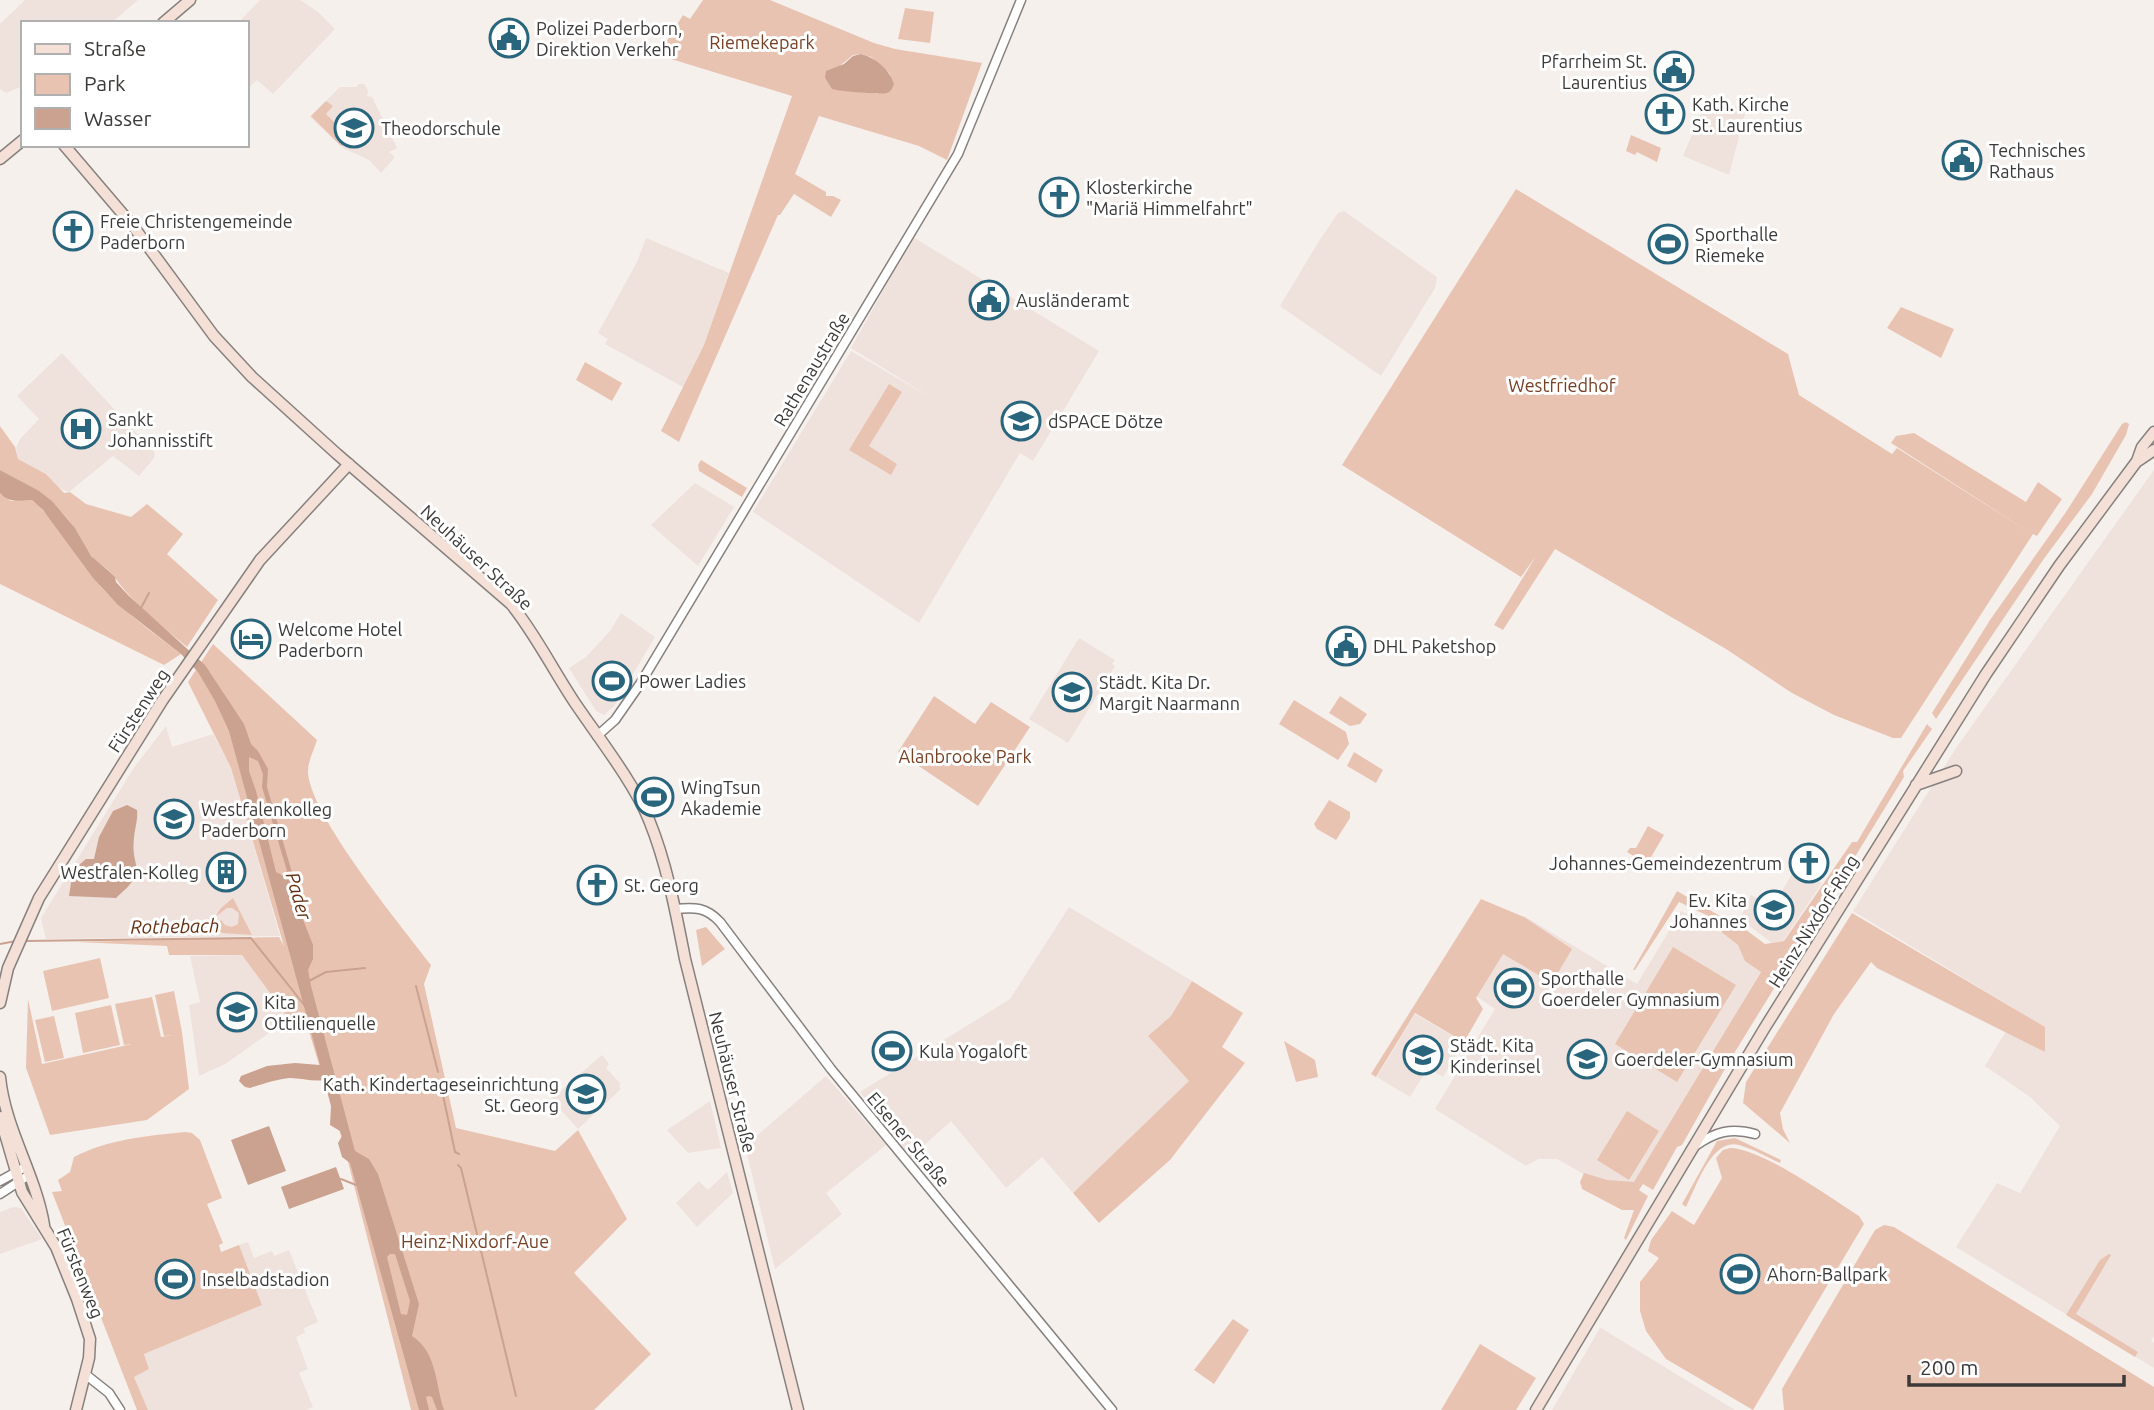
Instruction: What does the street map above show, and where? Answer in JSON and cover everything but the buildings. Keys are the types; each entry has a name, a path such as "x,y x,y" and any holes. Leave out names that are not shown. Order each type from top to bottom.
{"main road":[{"path":"165,21 190,0"},
{"path":"0,159 21,142"},
{"name":"Neuhäuser Straße","path":"66,147 133,226 224,348 260,385 511,604 529,627 645,812 658,845 675,909 685,959 798,1410"},
{"name":"Heinz-Nixdorf-Ring","path":"1536,1410 1764,1029 1915,786 1986,674 2059,566 2137,461 2142,447 2154,432"},
{"name":"Heinz-Nixdorf-Ring","path":"2137,461 2153,452"},
{"name":"Fürstenweg","path":"0,1003 8,968 39,898 184,668 260,560 349,464"},
{"path":"1915,786 1956,771"},
{"name":"Fürstenweg","path":"0,1077 3,1099 42,1211 44,1226"},
{"name":"Fürstenweg","path":"0,1117 17,1177 33,1213 44,1226 75,1293 90,1339 76,1410"}],"street":[{"name":"Rathenaustraße","path":"597,736 615,720 640,684 958,154 1021,0"},
{"name":"Elsener Straße","path":"675,909 702,908 720,922 831,1069 1112,1410"},
{"path":"1695,1146 1710,1136 1729,1130 1755,1135"},
{"path":"0,1194 28,1170"},
{"path":"0,1181 17,1177"},
{"path":"85,1374 109,1394 120,1410"}],"shaded area":[{"path":"25,0 138,0 113,21 21,21 21,87 6,93 0,89 0,24"},
{"path":"260,0 300,0 317,11 335,29 273,94 257,80 248,88 248,21 240,21"},
{"name":"Theodorschule","path":"364,84 368,90 367,96 372,97 397,148 389,152 395,157 381,173 369,160 343,148 310,117 340,87 356,87"},
{"path":"1707,99 1746,110 1729,175 1683,156"},
{"path":"1344,211 1437,277 1435,288 1381,376 1280,306 1319,241 1338,213"},
{"path":"913,237 1099,351 1033,461 1020,453 919,623 753,512 851,351 935,400 851,348"},
{"path":"646,238 729,273 704,345 683,387 605,344 608,339 598,333 637,262"},
{"name":"Sankt Johannisstift","path":"62,353 155,453 139,476 113,456 69,492 58,488 46,474 18,459 16,448 20,439 39,419 17,396"},
{"path":"2154,470 2154,1336 2151,1341 2154,1343 2154,1368 1956,1247 1997,1183 2020,1193 2060,1126 2030,1097 1985,1066 2018,1011 1853,911 1956,748"},
{"path":"695,483 734,507 698,566 651,525"},
{"path":"621,613 655,637 614,706 604,715 596,711 569,668 586,657 610,631"},
{"name":"Städt. Kita Dr. Margit Naarmann","path":"1079,638 1115,660 1112,664 1115,666 1068,743 1029,719"},
{"name":"Westfalenkolleg Paderborn","path":"166,726 172,747 213,734 231,768 280,936 46,939 41,918 133,769"},
{"name":"Ev. Kita Johannes","path":"1796,867 1822,883 1783,941 1772,943 1740,919 1751,895 1763,902 1771,888 1773,893 1779,896"},
{"path":"1069,907 1192,981 1171,1016 1148,1036 1189,1081 1073,1193 1042,1157 1006,1188 951,1121 911,1157 860,1092 1010,999"},
{"name":"Goerdeler-Gymnasium","path":"1681,911 1720,932 1765,964 1627,1199 1557,1159 1538,1159 1526,1166 1435,1109 1495,1009 1476,996 1524,916 1637,984"},
{"name":"Kita Ottilienquelle","path":"242,955 289,1019 225,1064 199,1076 189,1005 200,1002 190,956"},
{"name":"Städt. Kita Kinderinsel","path":"1415,1014 1463,1042 1443,1077 1428,1068 1410,1097 1377,1077"},
{"name":"Kath. Kindertageseinrichtung St. Georg","path":"602,1055 609,1064 606,1068 621,1084 621,1089 578,1129 551,1099"},
{"path":"826,1076 886,1145 826,1193 842,1214 775,1269 745,1146"},
{"path":"710,1101 721,1148 688,1153 667,1130"},
{"path":"727,1172 733,1193 697,1227 676,1203 699,1181 708,1190"},
{"path":"13,1207 21,1208 42,1239 0,1254 0,1212"},
{"path":"248,1242 254,1258 272,1251 274,1256 289,1250 318,1322 304,1328 305,1333 296,1337 308,1369 299,1373 313,1407 306,1410 148,1410 134,1377 149,1369 144,1354 262,1305 239,1245"},
{"path":"1601,1328 1735,1410 1552,1410"}],"green space":[{"name":"Riemekepark","path":"703,0 770,0 874,43 982,63 947,160 919,146 819,116 795,174 826,192 826,196 841,200 831,217 794,194 778,215 679,442 661,431 704,345 792,96 658,55 683,15 690,19","holes":["853,55 871,57 890,74 878,94 833,89 825,78"]},
{"path":"905,8 934,12 930,43 898,39"},
{"path":"326,101 333,106 326,114 342,130 345,128 352,135 341,146 311,116"},
{"path":"1631,135 1661,148 1657,162 1637,152 1635,155 1626,151"},
{"name":"Westfriedhof","path":"1516,189 1788,354 1799,395 1892,454 1897,448 2032,534 1891,443 1896,436 1914,433 2026,502 2038,482 2062,499 2037,536 2033,534 1901,738 1893,738 1834,715 1792,693 1726,649 1555,549 1503,630 1494,625 1536,556 1521,577 1342,465"},
{"path":"1901,307 1954,329 1941,358 1887,328"},
{"path":"585,362 622,383 612,401 576,380"},
{"path":"889,384 902,392 869,446 897,464 891,475 849,450"},
{"path":"2122,424 2129,424 2126,435 2092,494 2043,560 1936,719 1932,713 1990,620 2066,512"},
{"path":"0,426 15,447 18,459 46,474 64,493 70,492 86,504 131,517 147,504 183,534 167,554 218,600 187,647 147,613 111,573 93,558 76,530 60,511 32,489 0,470"},
{"path":"701,460 747,488 742,497 699,471"},
{"path":"0,493 11,501 32,500 49,517 92,576 112,598 181,654 164,665 0,584"},
{"name":"Heinz-Nixdorf-Aue","path":"213,644 317,740 308,771 312,790 323,814 379,898 431,965 424,984 456,1128 555,1151 578,1130 627,1219 574,1273 651,1354 594,1410 411,1410 344,1146 303,1012 289,1019 242,955 169,955 167,946 76,942 279,937 284,946 231,768 188,682"},
{"name":"Alanbrooke Park","path":"934,696 975,724 991,702 1030,727 978,806 898,752"},
{"path":"1340,696 1367,714 1360,724 1350,726 1329,713"},
{"path":"1294,700 1346,732 1349,744 1338,760 1279,724"},
{"path":"1927,724 1932,729 1903,771 1904,777 1730,1060 1682,1145 1677,1147 1653,1190 1643,1184 1639,1190 1648,1196 1626,1240 1624,1238 1634,1210 1622,1210 1582,1189 1580,1182 1584,1173 1607,1180 1634,1182 1761,972 1745,961 1738,945 1721,932 1734,921 1765,944 1784,941 1852,842 1857,842"},
{"path":"1354,752 1383,770 1376,783 1347,766"},
{"path":"1329,800 1350,812 1350,818 1336,840 1317,829 1314,824"},
{"path":"1648,826 1664,835 1647,864 1627,852 1630,848 1636,848"},
{"path":"1677,891 1727,920 1723,923 1679,902 1633,970"},
{"path":"233,898 252,935 222,933 214,926 221,920 232,927 238,924 239,913 232,908 227,908 215,917"},
{"path":"1481,899 1524,917 1572,949 1552,983 1503,954 1476,998 1483,1009 1464,1042 1415,1013 1376,1077 1371,1074"},
{"path":"1852,913 2045,1027 2045,1052 1877,968 1871,962 1834,1014 1780,1113 1783,1129 1790,1143 1743,1103 1746,1082"},
{"path":"706,927 725,949 702,966 696,930"},
{"path":"1673,947 1736,985 1677,1082 1615,1044"},
{"path":"100,958 109,998 52,1011 43,971"},
{"path":"1192,981 1243,1013 1222,1047 1245,1063 1170,1160 1099,1223 1073,1193 1189,1081 1148,1036 1171,1016"},
{"path":"174,991 189,1089 147,1120 50,1135 26,1068 28,999 42,1064 132,1044 124,1045 115,1004 152,997 161,1037 172,1035 164,1036 155,995"},
{"path":"111,1005 120,1045 83,1053 75,1013"},
{"path":"54,1016 64,1058 45,1062 35,1020"},
{"path":"1284,1041 1315,1060 1318,1077 1296,1082"},
{"path":"1627,1111 1659,1131 1629,1180 1597,1160"},
{"name":"Inselbadstadion","path":"192,1133 200,1140 222,1198 207,1204 223,1243 219,1245 221,1252 239,1245 262,1305 144,1354 149,1369 134,1377 148,1410 137,1410 52,1192 62,1191 58,1180 70,1172 74,1157 87,1151 128,1139"},
{"path":"1735,1138 1781,1160 1780,1163 1739,1145 1721,1148 1706,1165 1686,1207 1682,1204 1717,1141"},
{"name":"Ahorn-Ballpark","path":"1730,1148 1759,1156 1796,1175 1859,1216 1864,1224 1753,1410 1666,1359 1646,1331 1640,1311 1640,1282 1659,1258 1648,1251 1651,1240 1672,1211 1694,1225 1722,1178 1716,1158 1723,1150"},
{"path":"1884,1225 1894,1227 2154,1387 2154,1410 1784,1410 1782,1389 1875,1230"},
{"path":"2111,1255 2076,1314 2138,1352 2135,1357 2066,1315 2100,1260"},
{"path":"1233,1319 1249,1330 1214,1384 1194,1370"},
{"path":"1480,1344 1536,1378 1516,1410 1441,1410"}],"water":[{"path":"861,54 877,61 885,69 894,84 890,91 877,93 832,89 825,78 826,71"},
{"path":"0,470 52,501 75,528 91,556 115,577 116,582 129,596 205,665 244,724 251,744 268,769 267,787 298,893 302,917 313,945 313,959 308,970 311,986 355,1151 369,1159 378,1174 419,1304 412,1336 431,1359 444,1410 437,1410 432,1397 429,1396 426,1397 429,1410 419,1410 350,1163 342,1157 338,1143 342,1136 340,1131 330,1125 331,1106 324,1080 290,1078 250,1088 239,1081 241,1076 267,1066 295,1063 320,1065 229,731 215,701 198,672 181,654 118,605 93,578 43,510 32,500 11,500 0,493","holes":["249,757 258,761 263,774 262,787 287,871 282,875 276,872 249,771","395,1254 410,1301 407,1315 401,1314 387,1257"]},
{"path":"127,805 137,810 134,849 137,869 133,881 116,898 69,896 73,870 86,859 94,859 99,837 113,811"},
{"path":"269,1126 286,1171 248,1185 231,1140"},
{"path":"336,1167 344,1189 289,1209 281,1187"}],"waterway":[{"path":"141,608 149,593"},
{"path":"276,812 294,806"},
{"name":"Rothebach","path":"25,941 251,938 305,1006"},
{"name":"Rothebach","path":"0,944 16,941"},
{"path":"309,981 326,972 365,968"},
{"path":"416,986 438,1072"},
{"path":"440,1081 455,1152 459,1154"},
{"path":"458,1165 461,1168 516,1396"},
{"path":"341,1179 356,1185"}],"place":[{"name":"Polizei Paderborn, Direktion Verkehr","path":"509,38"},
{"name":"Pfarrheim St. Laurentius","path":"1674,71"},
{"name":"Kath. Kirche St. Laurentius","path":"1665,114"},
{"name":"Theodorschule","path":"354,128"},
{"name":"Technisches Rathaus","path":"1962,160"},
{"name":"Klosterkirche \"Mariä Himmelfahrt\"","path":"1059,197"},
{"name":"Freie Christengemeinde Paderborn","path":"73,231"},
{"name":"Sporthalle Riemeke","path":"1668,244"},
{"name":"Ausländeramt","path":"989,300"},
{"name":"dSPACE Dötze","path":"1021,421"},
{"name":"Sankt Johannisstift","path":"81,429"},
{"name":"Welcome Hotel Paderborn","path":"251,639"},
{"name":"DHL Paketshop","path":"1346,646"},
{"name":"Power Ladies","path":"612,681"},
{"name":"Städt. Kita Dr. Margit Naarmann","path":"1072,692"},
{"name":"WingTsun Akademie","path":"654,797"},
{"name":"Westfalenkolleg Paderborn","path":"174,819"},
{"name":"Johannes-Gemeindezentrum","path":"1809,863"},
{"name":"Westfalen-Kolleg","path":"226,872"},
{"name":"St. Georg","path":"597,885"},
{"name":"Ev. Kita Johannes","path":"1774,910"},
{"name":"Sporthalle Goerdeler Gymnasium","path":"1514,988"},
{"name":"Kita Ottilienquelle","path":"237,1012"},
{"name":"Kula Yogaloft","path":"892,1051"},
{"name":"Städt. Kita Kinderinsel","path":"1423,1055"},
{"name":"Goerdeler-Gymnasium","path":"1587,1059"},
{"name":"Kath. Kindertageseinrichtung St. Georg","path":"586,1094"},
{"name":"Ahorn-Ballpark","path":"1740,1274"},
{"name":"Inselbadstadion","path":"175,1279"}],"water label":[{"name":"Pader","path":"299,896"}]}
